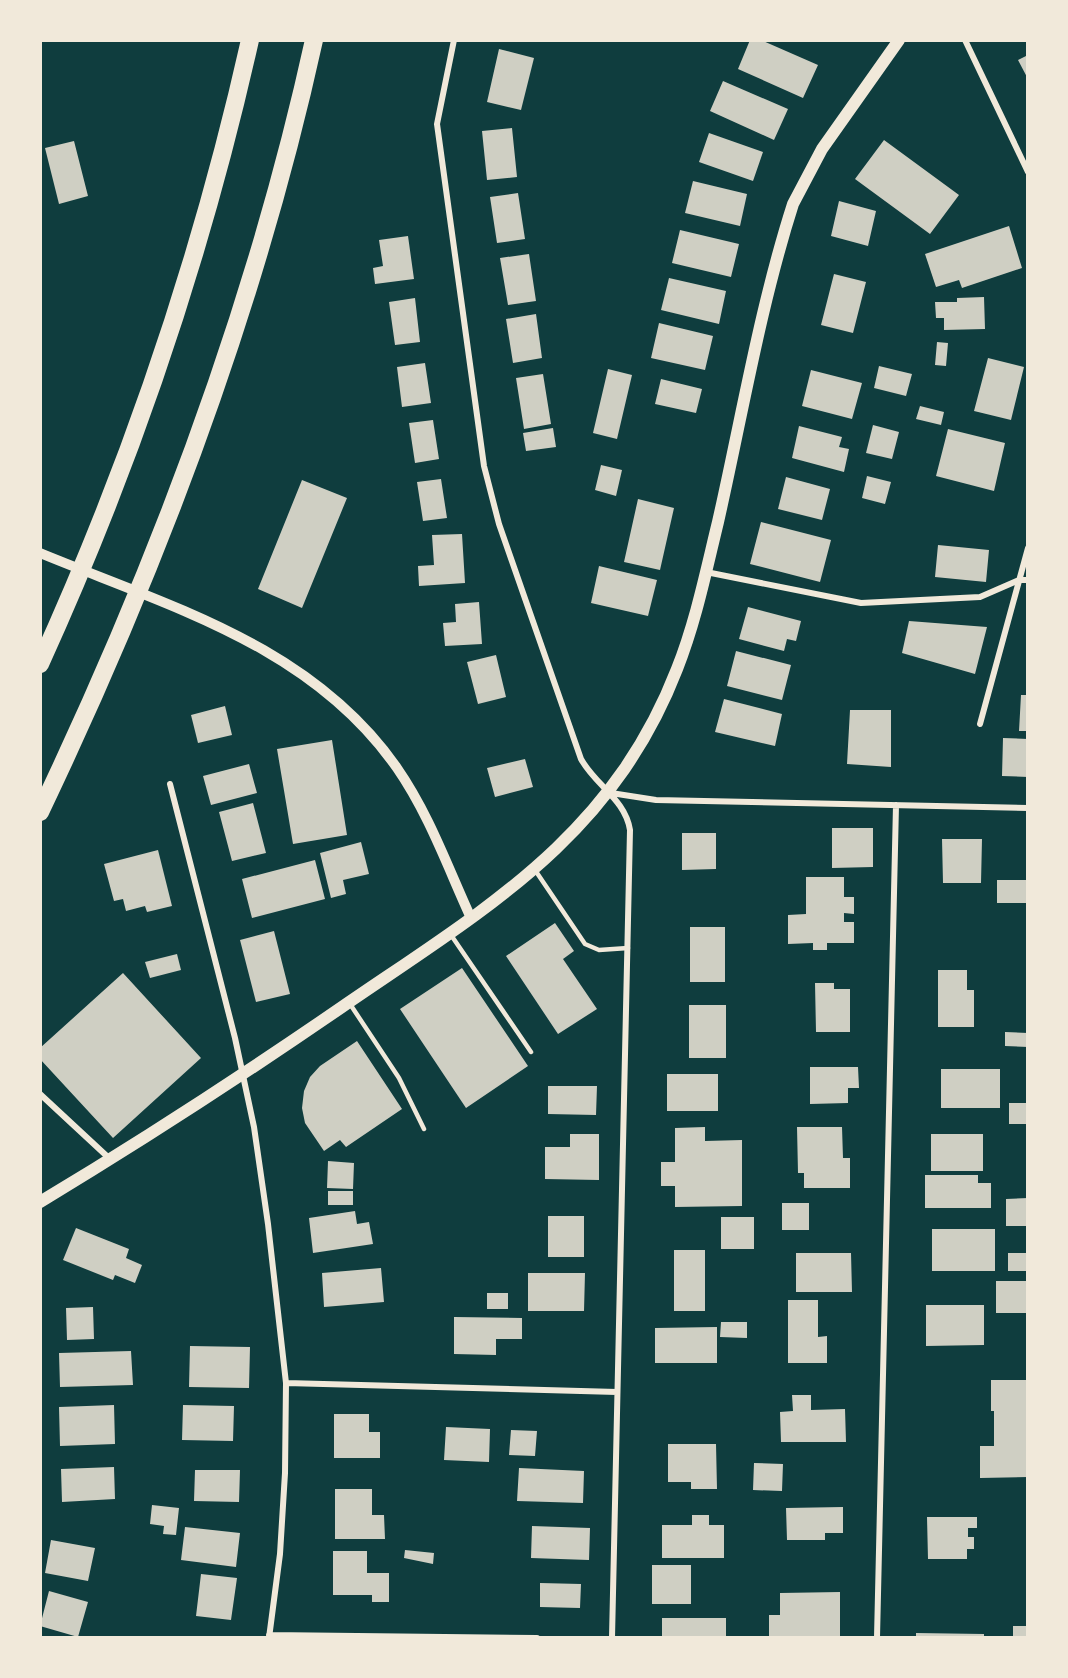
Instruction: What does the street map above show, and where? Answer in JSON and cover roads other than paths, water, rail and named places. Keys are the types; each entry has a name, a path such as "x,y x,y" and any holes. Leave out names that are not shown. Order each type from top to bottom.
{"highway":[{"path":"40,664 94,539 137,425 192,259 219,165 250,40"},
{"path":"40,812 125,627 152,562 222,372 256,265 314,40"}],"main road":[{"path":"40,1202 110,1160 243,1074 471,918 536,870 608,793 627,765 669,690 690,633 793,204 822,148 897,41"}],"street":[{"path":"454,40 436,124 484,466 499,524 581,759 591,776 625,810 630,830 612,1638"},
{"path":"965,40 1028,172"},
{"path":"980,724 1028,548"},
{"path":"40,553 246,638 288,663 327,691 362,724 398,769 432,831 471,918"},
{"path":"706,572 861,603 980,597 1019,580 1028,580"},
{"path":"170,784 243,1074 254,1127 265,1202 286,1383 285,1473 280,1554 269,1636 537,1638"},
{"path":"608,793 656,800 1028,808"},
{"path":"877,1638 896,805"},
{"path":"40,1094 110,1160"},
{"path":"286,1383 617,1392"}],"lane":[{"path":"536,870 585,944 599,950 628,948"},
{"path":"449,933 531,1052"},
{"path":"348,1002 399,1078 424,1129"}]}
